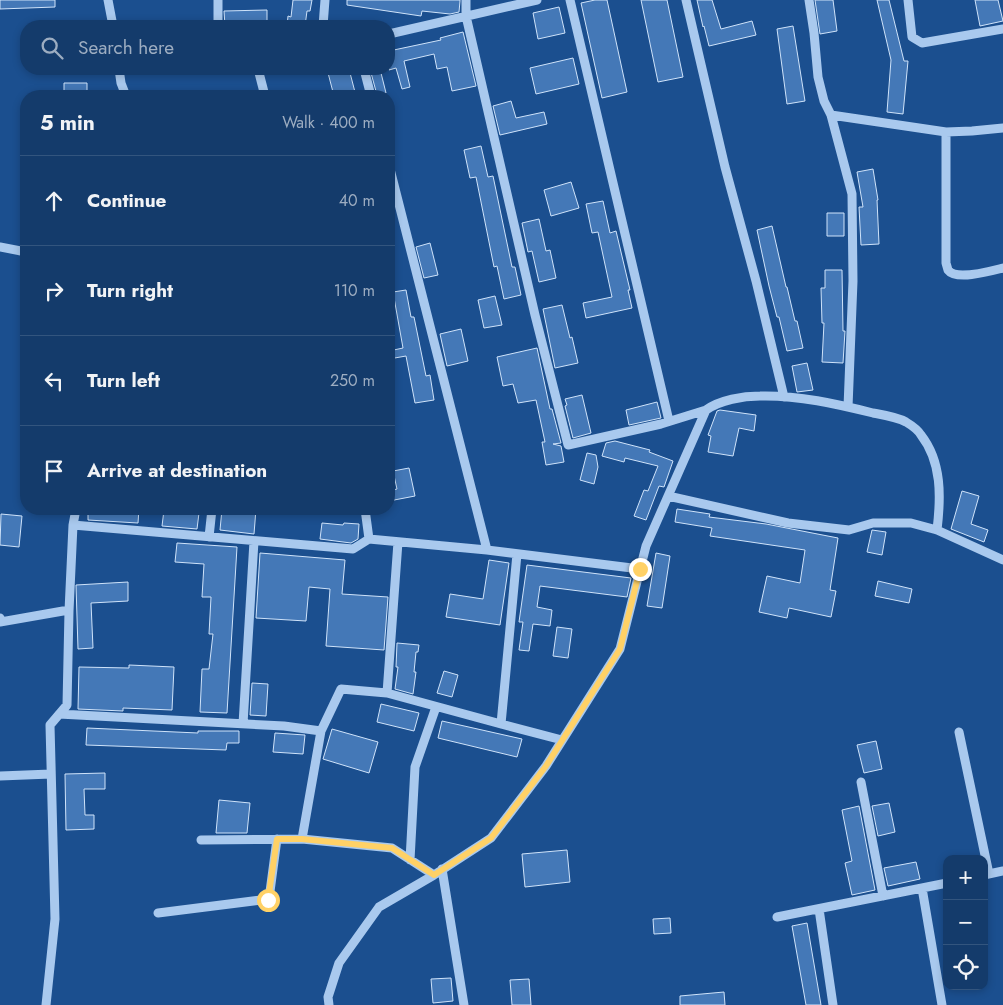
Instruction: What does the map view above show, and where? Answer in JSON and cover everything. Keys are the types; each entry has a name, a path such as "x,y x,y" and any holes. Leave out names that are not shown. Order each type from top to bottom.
{"street":[{"path":"108,0 111,20"},
{"path":"218,0 218,20"},
{"path":"324,20 326,0"},
{"path":"466,0 466,16 534,314 568,445 669,421 706,410 716,403 758,396 784,397 848,407 906,422 920,434 936,463 939,484 937,530"},
{"path":"395,33 537,0"},
{"path":"570,0 669,421"},
{"path":"686,0 784,397"},
{"path":"809,0 818,77 824,101 831,115 852,194 853,281 848,407"},
{"path":"908,0 912,37 922,43 1003,28"},
{"path":"120,75 124,90"},
{"path":"260,75 263,90"},
{"path":"366,75 369,90"},
{"path":"831,115 946,132 1003,128"},
{"path":"946,132 946,263 948,270 954,275 968,275 1003,268"},
{"path":"395,189 487,550"},
{"path":"0,247 20,251"},
{"path":"329,1005 328,997 340,963 378,907 434,875 491,838 546,766 620,649 646,546 706,410"},
{"path":"668,496 788,523 849,530 873,523 911,523 937,530 1003,560"},
{"path":"46,1005 55,919 50,725 67,704 69,612 75,515"},
{"path":"209,537 211,515"},
{"path":"365,515 369,539"},
{"path":"73,525 353,549 369,539 487,550 640,569"},
{"path":"243,724 254,541"},
{"path":"387,693 398,542"},
{"path":"501,724 517,554"},
{"path":"0,618 0,622 63,611 69,612"},
{"path":"302,839 321,731 341,689 387,693 562,740"},
{"path":"410,860 415,767 436,706"},
{"path":"59,714 284,726 321,731"},
{"path":"959,732 983,855"},
{"path":"0,776 51,774"},
{"path":"861,782 883,896"},
{"path":"158,913 268,900 277,839"},
{"path":"201,840 302,839 392,848 434,875"},
{"path":"442,869 464,1005"},
{"path":"988,874 1003,871"},
{"path":"777,917 943,884"},
{"path":"922,888 942,1005"},
{"path":"819,909 834,1005"}],"building":[{"path":"0,0 55,0 55,7 0,9"},
{"path":"293,0 312,0 310,11 307,11 306,20 288,20 288,16 291,17"},
{"path":"347,0 460,1 459,12 450,14 422,11 421,16 347,5"},
{"path":"607,0 627,92 602,98 581,3"},
{"path":"641,0 667,0 683,77 658,82"},
{"path":"697,0 712,0 721,29 752,21 756,35 709,46"},
{"path":"815,0 833,0 837,31 820,34"},
{"path":"877,0 889,0 904,61 908,61 903,114 887,112 891,60"},
{"path":"975,0 998,0 1003,21 980,26"},
{"path":"559,7 565,33 538,39 533,13"},
{"path":"267,10 267,20 225,20 224,11"},
{"path":"793,26 805,101 787,104 777,29"},
{"path":"463,32 476,86 452,91 447,67 437,69 434,54 404,61 410,87 402,89 395,68 395,50 441,40 440,38"},
{"path":"573,58 579,84 536,94 530,68"},
{"path":"329,75 351,75 354,90 332,90"},
{"path":"372,75 382,75 385,90 376,90"},
{"path":"64,83 87,83 87,90 64,90"},
{"path":"511,101 516,118 544,112 547,124 500,135 493,106"},
{"path":"481,146 488,177 493,176 512,267 515,267 521,295 504,299 497,266 494,267 476,177 470,178 464,150"},
{"path":"873,169 878,200 879,244 861,245 859,207 863,207 857,172"},
{"path":"571,182 579,208 551,216 544,190"},
{"path":"603,201 610,233 616,231 630,290 628,290 632,308 586,318 583,303 612,297 598,232 592,233 586,204"},
{"path":"827,213 844,213 844,236 827,236"},
{"path":"539,219 546,251 550,250 556,278 539,282 532,251 528,252 522,223"},
{"path":"772,226 803,348 787,351 769,286 757,230"},
{"path":"430,243 438,275 424,278 416,247"},
{"path":"825,270 842,270 843,331 845,331 843,363 822,362 824,323 822,323 821,288 825,288"},
{"path":"406,290 411,317 414,317 426,376 430,375 434,400 415,403 406,356 395,358 395,350 403,348 395,303 395,292"},
{"path":"495,296 502,325 484,328 478,300"},
{"path":"562,305 578,363 555,368 543,309"},
{"path":"461,329 468,361 447,366 440,334"},
{"path":"537,348 550,409 552,409 561,443 553,444 561,446 564,462 546,465 542,442 545,442 536,400 518,403 513,384 503,386 497,357"},
{"path":"807,363 813,390 797,392 792,366"},
{"path":"582,395 591,433 573,438 565,399"},
{"path":"657,402 661,418 629,425 626,410"},
{"path":"717,411 756,415 754,431 739,428 733,456 708,452 711,436 708,435"},
{"path":"615,441 650,450 649,452 673,461 664,487 659,486 646,520 634,516 644,490 648,491 658,466 625,458 624,462 602,456 606,443"},
{"path":"587,453 596,455 598,467 594,484 580,480"},
{"path":"409,468 415,496 395,500 395,490 397,489 395,471"},
{"path":"962,491 979,496 971,524 988,530 984,542 951,529"},
{"path":"677,509 710,514 709,517 766,524 838,538 830,590 836,591 831,617 789,608 787,618 759,612 767,576 800,583 805,550 710,536 712,528 675,522"},
{"path":"1,514 22,516 19,547 0,545"},
{"path":"88,515 139,515 138,523 88,520"},
{"path":"163,515 199,515 197,529 162,526"},
{"path":"221,515 256,515 254,534 220,530"},
{"path":"322,523 359,524 358,539 351,543 320,539"},
{"path":"872,530 886,532 882,555 867,552"},
{"path":"177,543 237,547 227,713 200,712 202,669 209,669 213,634 209,634 211,597 202,597 204,564 175,562"},
{"path":"260,553 345,560 342,594 388,597 384,650 326,646 330,589 309,587 306,621 256,618"},
{"path":"656,553 670,556 662,608 647,606"},
{"path":"489,560 509,563 500,625 446,617 450,594 483,599"},
{"path":"527,565 631,578 627,597 540,586 537,607 552,610 550,626 533,624 529,651 519,650 523,622 519,622"},
{"path":"878,581 912,589 909,603 875,596"},
{"path":"128,582 128,601 91,603 93,648 78,649 76,585"},
{"path":"557,627 572,629 568,658 553,656"},
{"path":"397,643 419,645 418,652 416,652 413,694 395,689 398,667 396,667"},
{"path":"129,665 174,667 172,710 123,708 123,711 78,709 79,667 129,668"},
{"path":"444,671 458,675 452,697 437,693"},
{"path":"252,683 268,684 266,716 250,715"},
{"path":"381,704 419,713 414,731 377,722"},
{"path":"442,721 522,739 517,757 438,738"},
{"path":"87,728 198,733 198,731 239,731 239,743 227,743 226,750 86,745"},
{"path":"332,729 378,742 369,773 323,759"},
{"path":"275,733 305,735 303,754 273,752"},
{"path":"876,741 882,769 864,773 857,745"},
{"path":"105,773 105,789 84,789 85,815 94,815 94,829 66,830 65,774"},
{"path":"219,800 250,803 247,833 216,833"},
{"path":"889,803 895,832 878,836 872,806"},
{"path":"859,806 875,890 852,895 845,863 852,861 842,810"},
{"path":"567,850 570,882 525,887 522,854"},
{"path":"916,862 920,879 888,886 884,868"},
{"path":"670,918 671,933 654,934 653,919"},
{"path":"807,923 821,1005 806,1005 792,926"},
{"path":"451,978 453,1001 433,1003 431,979"},
{"path":"529,979 531,1005 512,1005 510,980"},
{"path":"724,992 725,1005 680,1005 680,996"}],"route":[{"path":"268,900 277,839 302,839 392,848 434,875 491,838 546,766 620,649 640,569"}]}
